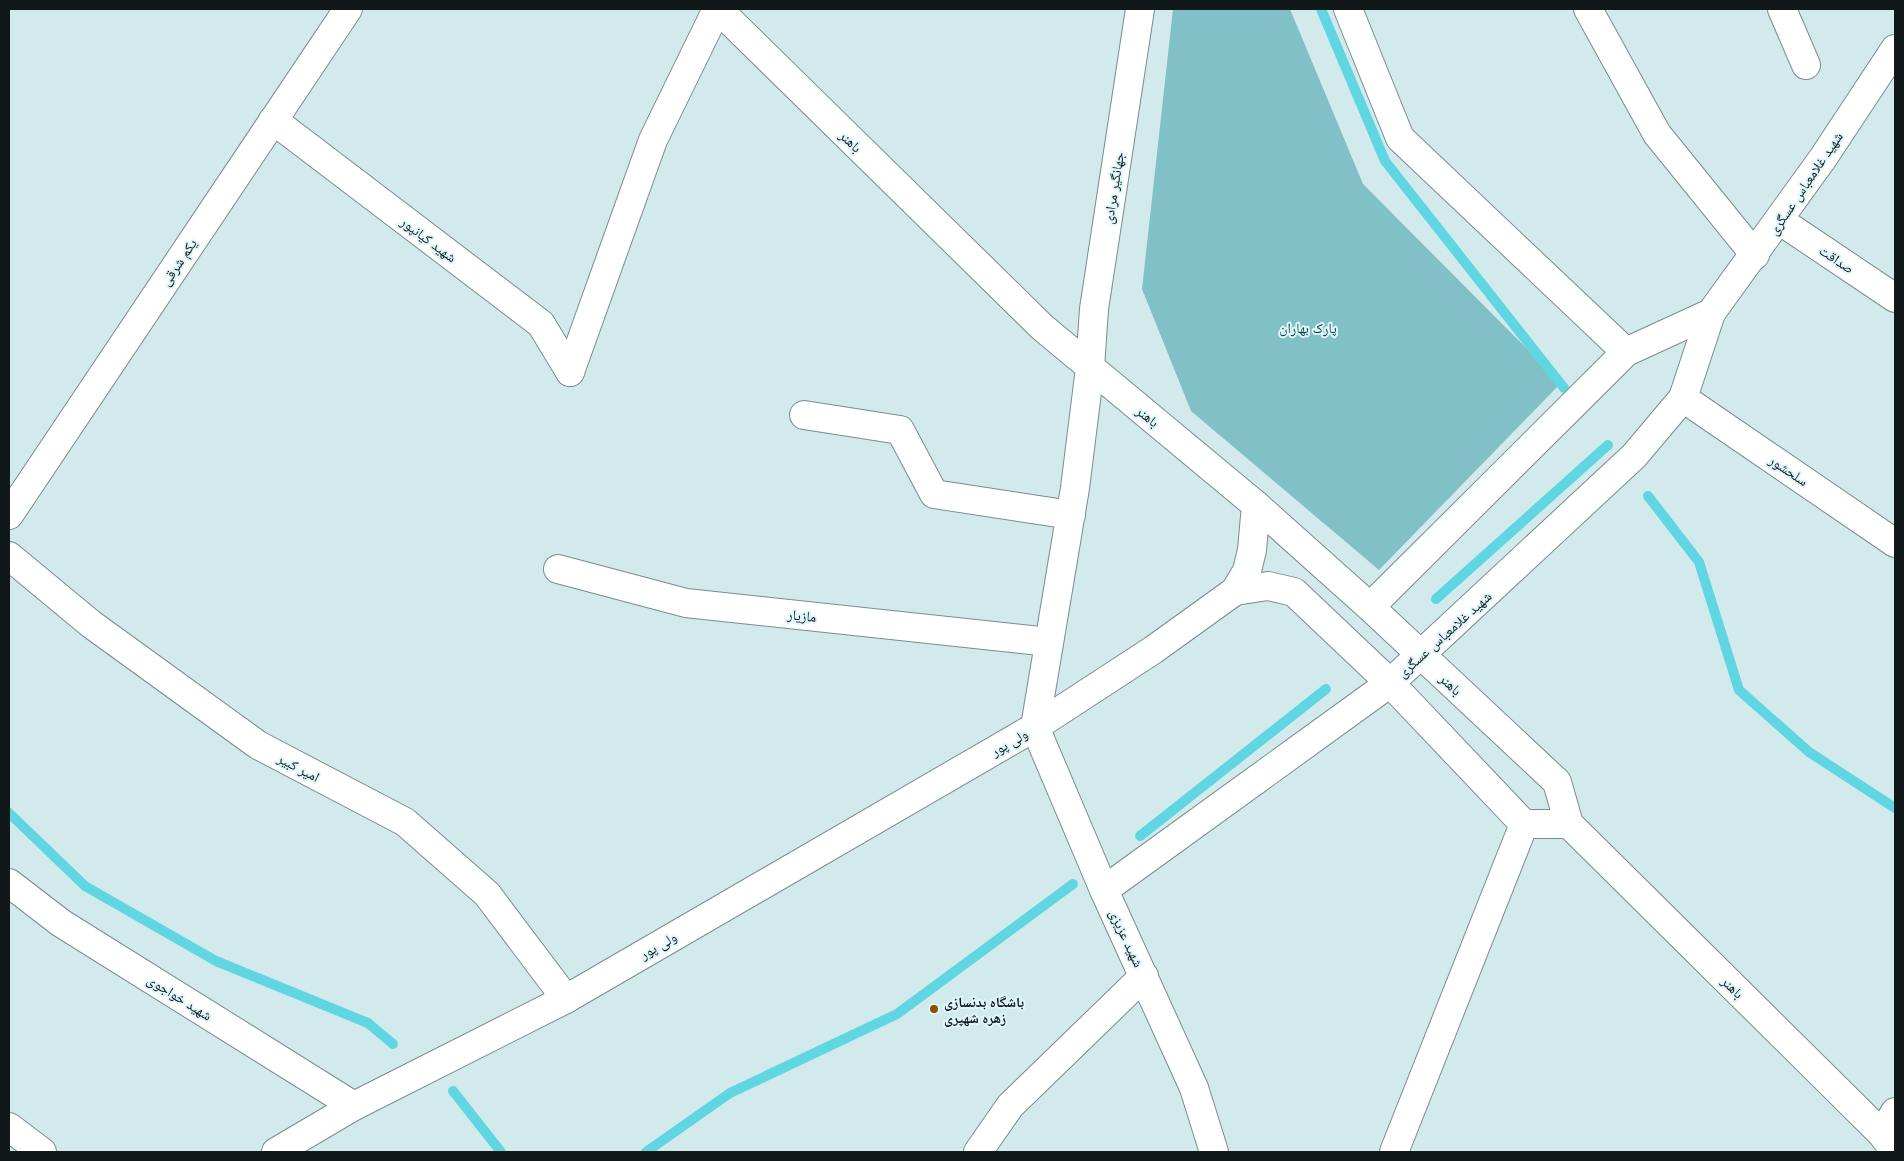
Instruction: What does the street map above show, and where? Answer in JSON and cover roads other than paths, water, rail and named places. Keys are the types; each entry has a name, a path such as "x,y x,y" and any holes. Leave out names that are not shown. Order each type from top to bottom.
{"street":[{"name":"یکم شرقی","path":"9,515 348,9"},
{"name":"شهید کیانپور","path":"274,120 541,324 570,372 653,140 717,9"},
{"name":"باهنر","path":"717,9 1042,327 1256,505 1370,607 1556,782 1570,824 1891,1133"},
{"name":"جهانگیر مرادی","path":"1090,368 1094,310 1140,9"},
{"path":"1348,9 1400,138 1626,352"},
{"path":"1588,9 1657,134 1755,255"},
{"path":"1782,9 1806,65"},
{"name":"شهید غلامعباس عسگری","path":"1104,890 1390,683 1634,456 1683,398 1711,313 1755,255 1891,65"},
{"name":"صداقت","path":"1779,220 1895,298"},
{"name":"شهید غلامعباس عسگری","path":"1370,607 1626,352 1711,313"},
{"name":"ولی پور","path":"1034,727 1071,515 1090,368"},
{"name":"سلحشور","path":"1683,398 1895,543"},
{"path":"804,415 900,430 934,494 1071,515"},
{"name":"ولی پور","path":"276,1152 354,1106 566,999 1034,727 1154,650 1235,591 1247,571 1252,550 1256,505"},
{"name":"امیر کبیر","path":"9,556 91,624 258,745 405,822 487,894 566,999"},
{"name":"مازیار","path":"558,570 686,603 1049,642"},
{"path":"1235,591 1268,586 1294,592 1390,683 1524,824 1570,824"},
{"name":"شهید عزیزی","path":"1034,727 1104,890 1194,1088 1214,1152"},
{"path":"1394,1152 1524,824"},
{"name":"شهید خواجوی","path":"9,882 61,923 354,1106"},
{"path":"978,1152 1010,1106 1144,976"},
{"path":"9,1127 42,1152"}],"waterway":[{"path":"1321,9 1385,161 1564,388"},
{"path":"1436,599 1608,445"},
{"path":"1648,496 1699,562 1739,690 1809,752 1895,808"},
{"path":"1140,836 1326,689"},
{"path":"9,813 85,886 216,961 368,1023 393,1044"},
{"path":"646,1152 730,1093 897,1014 1073,884"},
{"path":"453,1091 501,1152"}],"place":[{"name":"باشگاه بدنسازی زهره شهپری","path":"934,1009"}],"park label":[{"name":"پارک بهاران","path":"1308,327"}]}
